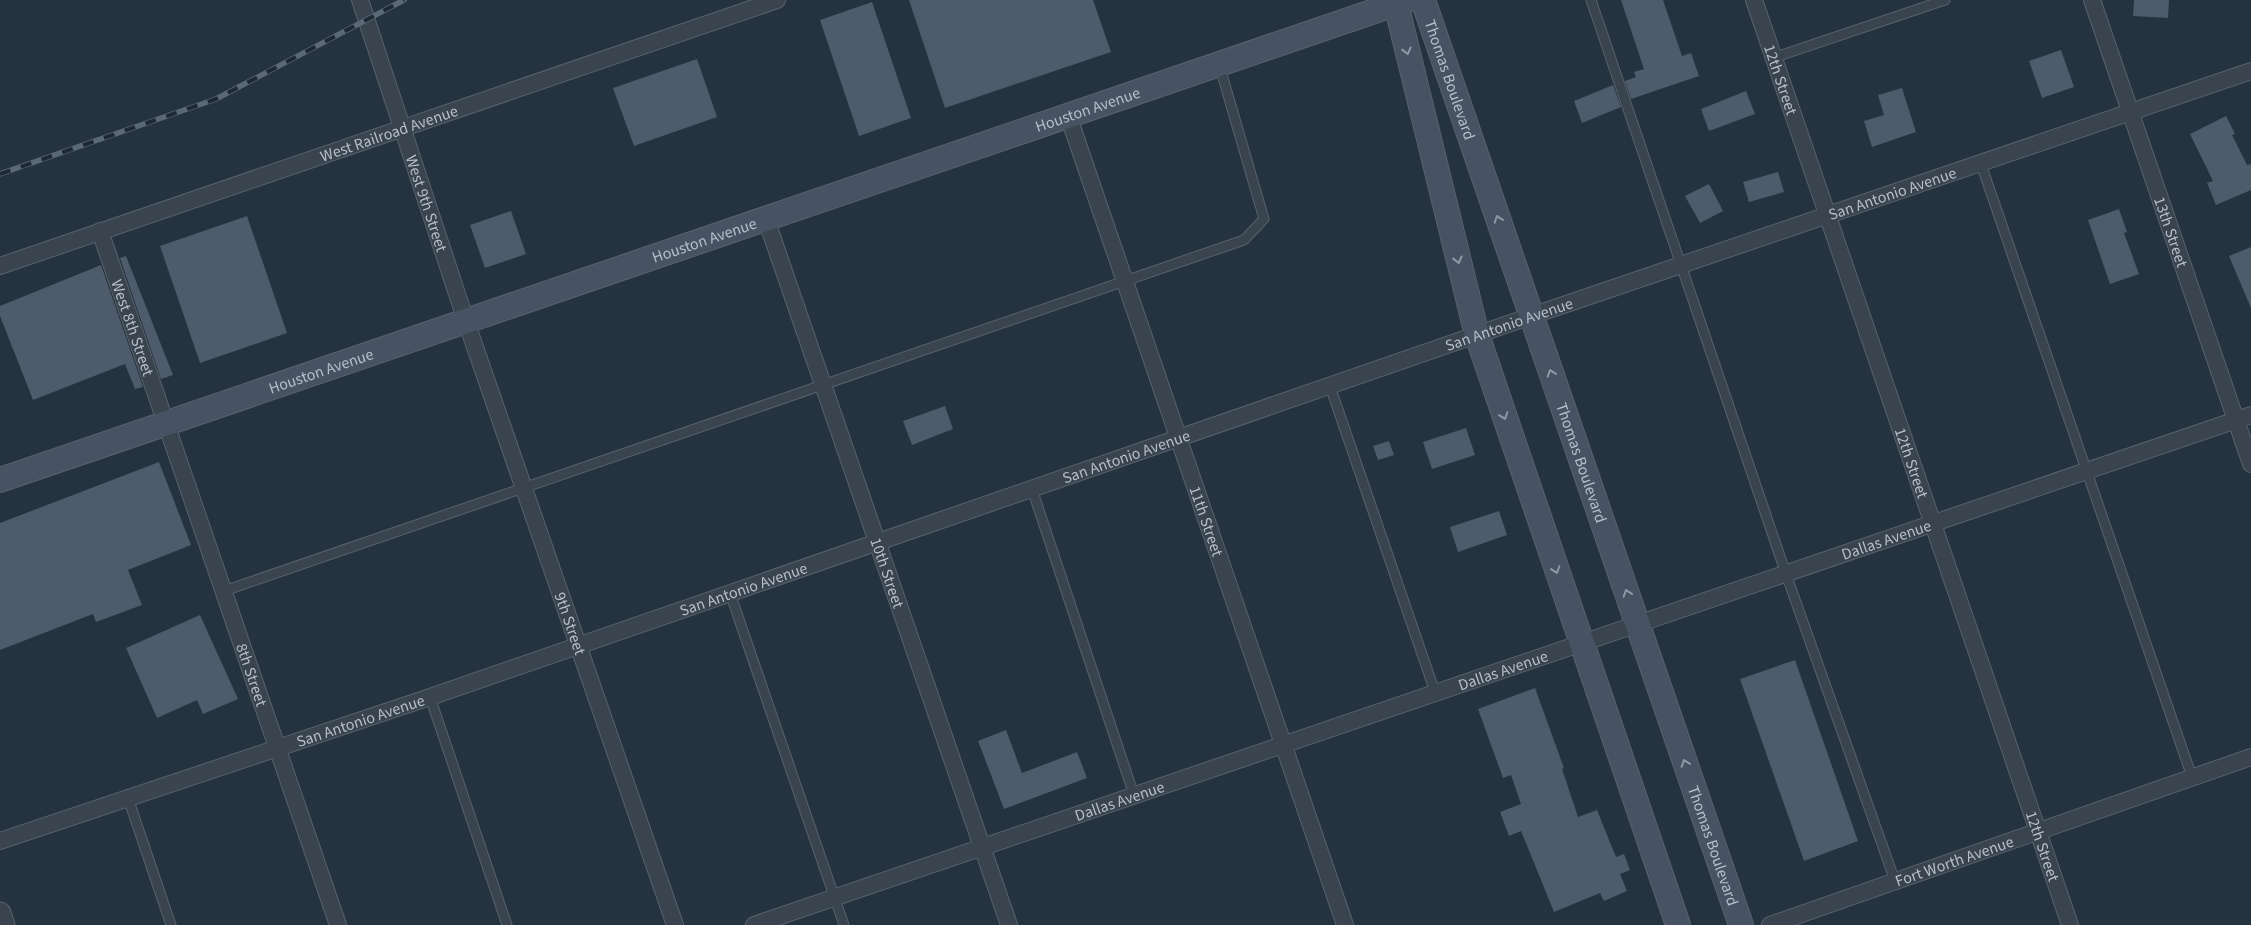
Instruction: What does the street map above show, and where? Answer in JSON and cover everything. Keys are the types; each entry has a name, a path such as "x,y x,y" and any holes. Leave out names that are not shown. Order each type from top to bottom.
{"main road":[{"name":"Thomas Boulevard","path":"1423,0 1741,925"},
{"name":"Thomas Boulevard","path":"1399,1 1476,335 1678,925"},
{"name":"Houston Avenue","path":"0,480 1399,1"}],"street":[{"name":"West 9th Street","path":"360,0 466,321"},
{"name":"West Railroad Avenue","path":"0,266 777,0"},
{"name":"12th Street","path":"1754,0 2070,925"},
{"name":"13th Street","path":"2092,0 2130,113 2244,418 2251,464"},
{"name":"San Antonio Avenue","path":"0,841 430,697 1531,316 2251,71"},
{"name":"11th Street","path":"1068,115 1345,925"},
{"name":"10th Street","path":"766,219 1009,925"},
{"name":"West 8th Street","path":"100,232 167,424"},
{"name":"9th Street","path":"466,321 675,925"},
{"name":"Dallas Avenue","path":"754,925 2244,418"},
{"name":"8th Street","path":"167,424 338,925"},
{"name":"Fort Worth Avenue","path":"1770,925 2251,757"},
{"path":"0,913 4,925"}],"lane":[{"path":"1591,0 1786,574 1895,881"},
{"path":"1773,58 1945,0"},
{"path":"224,591 1244,240 1264,219 1219,64"},
{"path":"1981,164 2192,778"},
{"path":"1330,386 1435,692"},
{"path":"1032,489 1134,795"},
{"path":"730,593 844,925"},
{"path":"430,697 507,925"},
{"path":"128,798 171,925"}],"building":[{"path":"909,0 1093,0 1111,52 945,108"},
{"path":"1621,0 1663,0 1682,56 1691,53 1699,76 1631,99 1625,81 1636,77 1634,72 1644,69"},
{"path":"2134,0 2169,0 2168,18 2133,16"},
{"path":"872,2 911,118 859,136 820,20"},
{"path":"2061,50 2074,87 2042,98 2029,61"},
{"path":"697,59 717,117 634,146 613,88"},
{"path":"1613,85 1621,107 1582,123 1574,101"},
{"path":"1902,88 1916,132 1872,147 1864,121 1884,115 1878,95"},
{"path":"1746,91 1755,114 1709,131 1701,109"},
{"path":"2226,116 2235,134 2232,135 2247,165 2251,164 2251,190 2216,205 2207,183 2213,181 2190,134"},
{"path":"1778,172 1784,192 1749,202 1743,182"},
{"path":"1709,184 1723,211 1700,223 1685,196"},
{"path":"2119,209 2127,232 2124,233 2139,274 2110,284 2088,220"},
{"path":"511,211 526,254 485,268 470,225"},
{"path":"247,216 287,333 200,363 160,246"},
{"path":"2251,247 2251,308 2229,256"},
{"path":"126,256 173,375 161,379 120,258"},
{"path":"101,265 143,387 135,389 125,364 33,400 0,316 0,306"},
{"path":"945,406 953,429 912,445 903,421"},
{"path":"1466,428 1475,455 1432,469 1423,442"},
{"path":"1389,441 1394,455 1378,460 1373,446"},
{"path":"159,462 191,545 128,570 142,605 96,622 93,614 0,650 0,523"},
{"path":"1499,511 1507,535 1458,552 1450,527"},
{"path":"200,615 238,699 203,714 197,700 157,718 126,648"},
{"path":"1795,660 1858,841 1804,861 1740,679"},
{"path":"1535,688 1564,768 1562,769 1578,817 1597,810 1616,857 1624,854 1630,870 1620,874 1627,891 1604,901 1600,893 1554,912 1521,831 1509,836 1500,812 1521,804 1511,775 1503,778 1478,709"},
{"path":"1006,730 1022,773 1077,752 1087,778 1004,809 978,741"}],"railway":[{"path":"0,174 216,99 404,0"}]}
